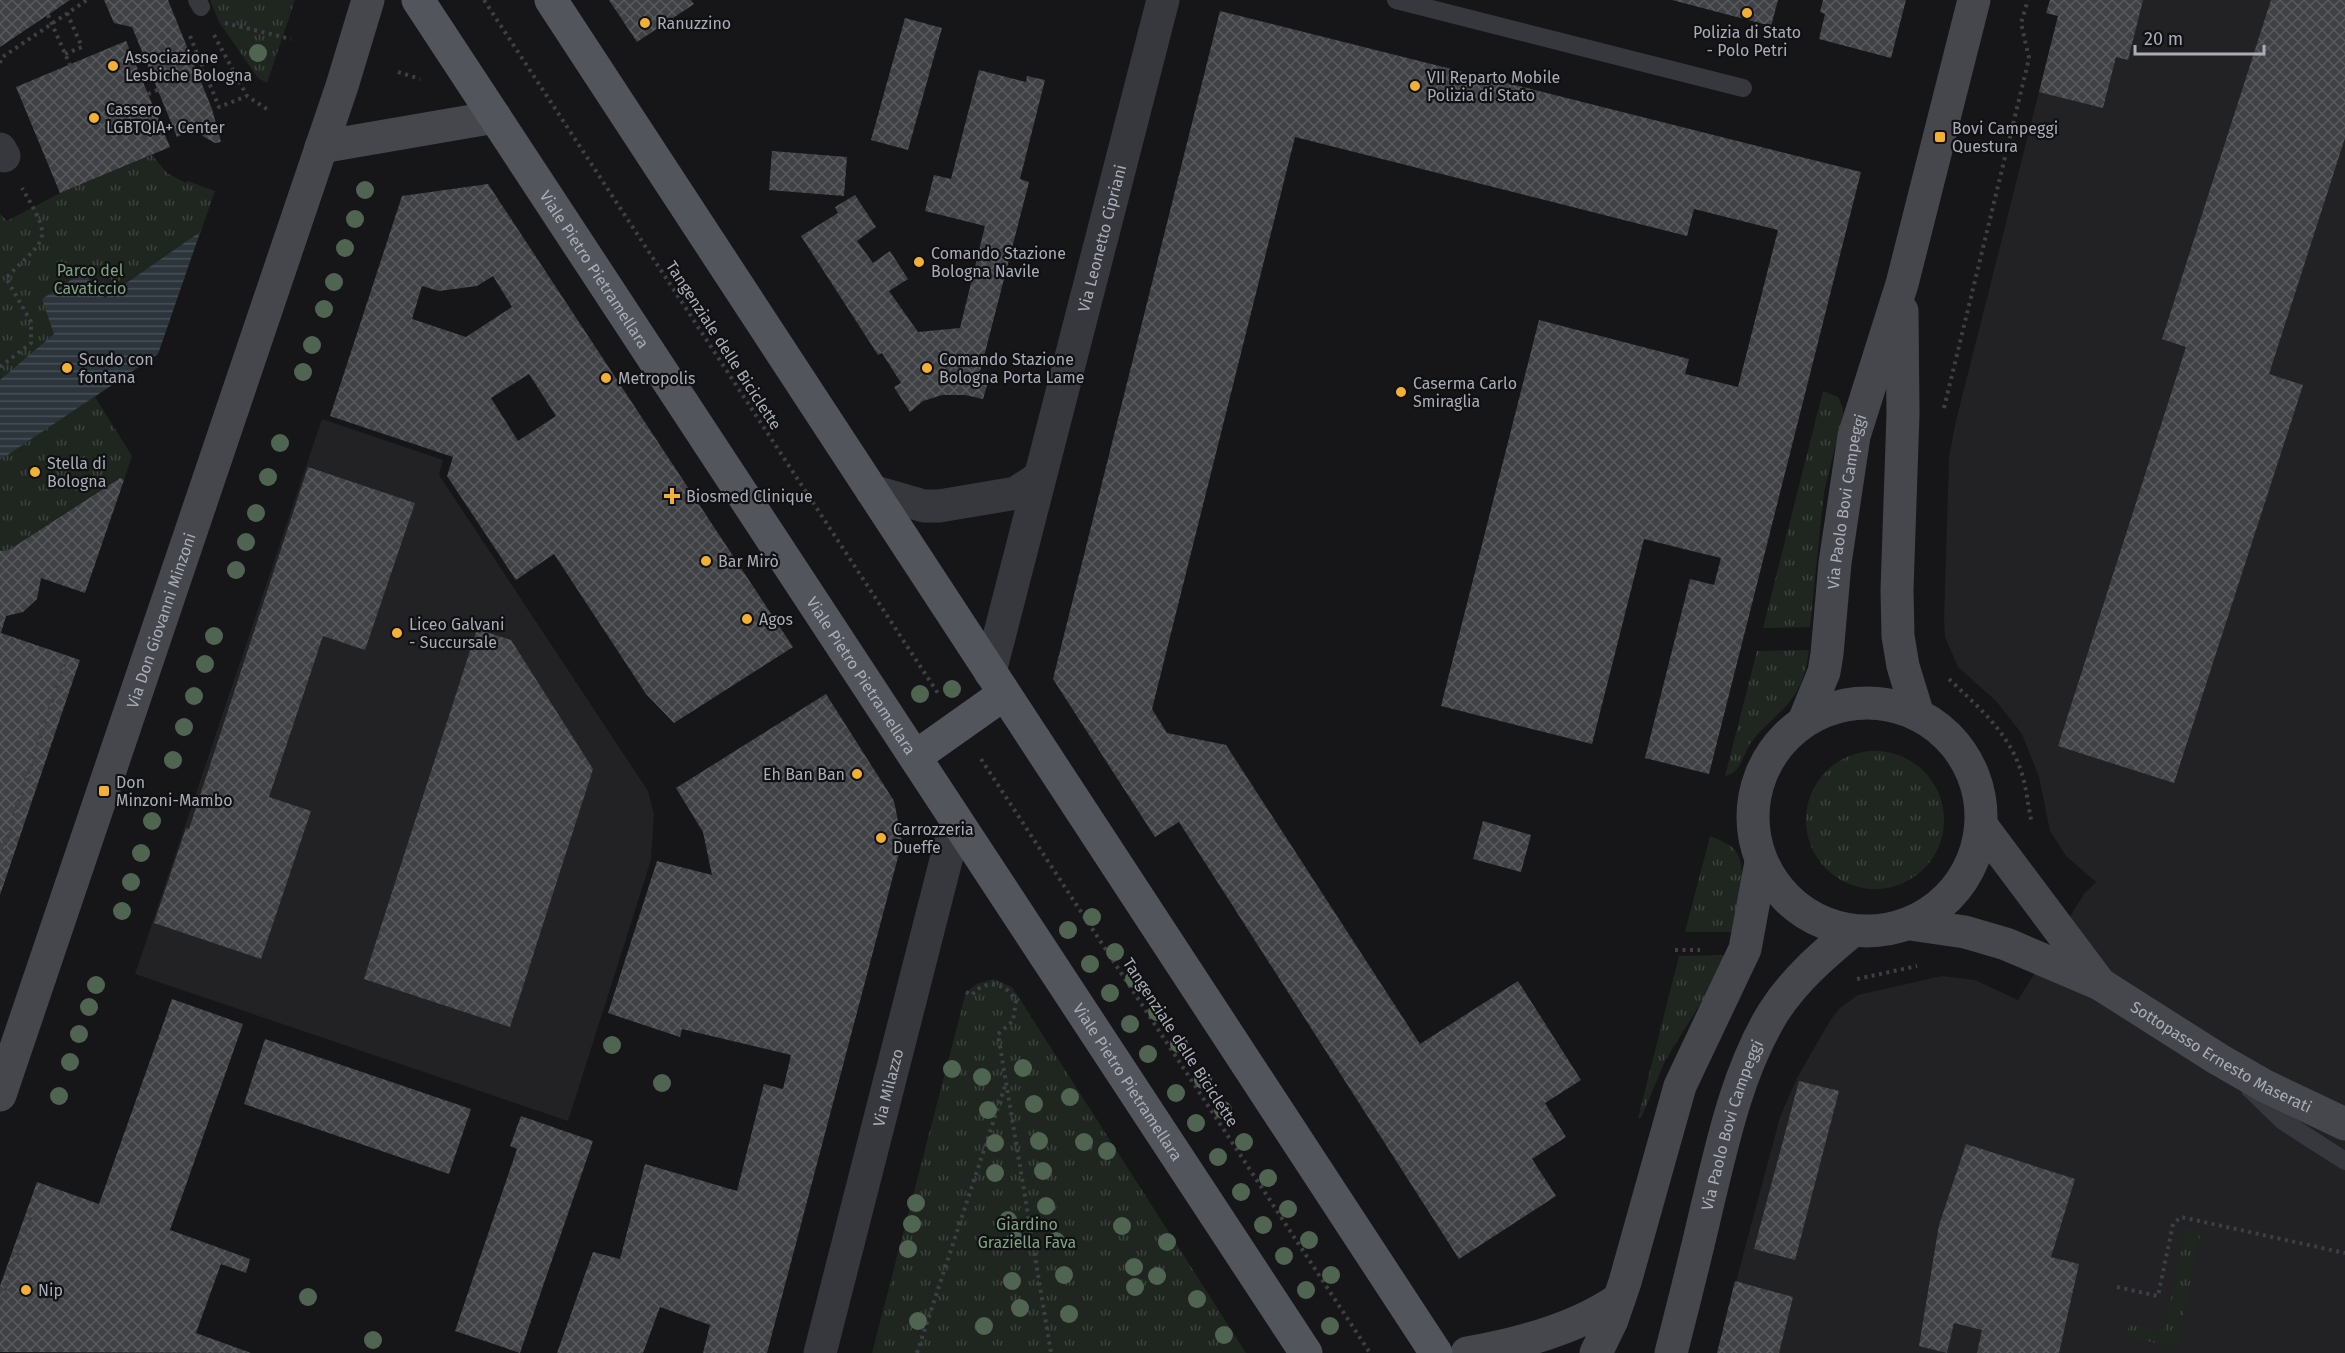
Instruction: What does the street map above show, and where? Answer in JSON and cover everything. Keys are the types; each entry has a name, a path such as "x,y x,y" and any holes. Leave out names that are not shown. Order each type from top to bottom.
{"main road":[{"name":"Viale Pietro Pietramellara","path":"418,0 1306,1353"},
{"path":"551,0 1436,1353"},
{"path":"915,757 997,683"}],"street":[{"name":"Via Don Giovanni Minzoni","path":"0,1095 321,147 368,0"},
{"name":"Via Leonetto Cipriani","path":"997,683 1040,477 1163,0"},
{"name":"Via Paolo Bovi Campeggi","path":"1804,721 1824,672 1840,515 1854,436 1902,284 1974,0"},
{"path":"321,147 495,117"},
{"name":"Via Paolo Bovi Campeggi","path":"1902,284 1903,414 1897,590 1898,636 1903,666 1918,715"},
{"path":"872,491 924,506 939,506 1016,493 1040,477"},
{"path":"1860,703 1890,705 1918,715 1945,734 1966,760 1978,791 1981,825 1975,856 1960,884 1938,908 1910,924 1882,931 1852,931 1823,924 1797,909 1776,888 1761,862 1753,831 1754,799 1763,768 1780,742 1804,721 1831,708 1860,703"},
{"name":"Via Milazzo","path":"820,1353 956,821"},
{"name":"Sottopasso Ernesto Maserati","path":"1981,825 2100,984"},
{"path":"1596,1353 1619,1299 1680,1086 1745,948 1761,862"},
{"name":"Sottopasso Ernesto Maserati","path":"1910,924 1965,932 2006,944 2100,984 2265,1086 2345,1124"},
{"name":"Via Paolo Bovi Campeggi","path":"1671,1353 1714,1177 1749,1063 1773,1013 1792,988 1810,966 1852,931"},
{"path":"1467,1353 1552,1332 1607,1307 1619,1299"}],"lane":[{"path":"1396,0 1743,88"},
{"path":"2218,1059 2283,1121 2345,1161"}],"path":[{"path":"0,63 1,58 87,0"},
{"name":"Tangenziale delle Biciclette","path":"484,0 945,703"},
{"path":"1942,420 2029,58 2022,23 2028,0"},
{"path":"199,3 247,96 270,111"},
{"path":"67,13 82,47 68,53"},
{"path":"48,15 68,53 70,65"},
{"path":"209,26 219,22 291,39"},
{"path":"148,94 204,70 219,107 247,96"},
{"path":"398,72 420,79"},
{"path":"0,280 6,278 40,244 43,224 2,152"},
{"path":"0,367 31,343 31,322 6,278"},
{"path":"0,859 67,656"},
{"path":"1942,670 1948,679 1990,718 2013,750 2022,774 2034,831"},
{"name":"Tangenziale delle Biciclette","path":"978,755 1370,1353"},
{"path":"8,836 19,840"},
{"path":"1853,980 1924,964"},
{"path":"966,992 972,995 986,985 1000,985 1008,988 1016,1001 1013,1021 998,1034 1051,1353"},
{"path":"917,1353 1006,1082"},
{"path":"0,1305 42,1184"},
{"path":"2117,1287 2158,1296 2173,1224 2181,1218 2345,1253"}],"shaded area":[{"path":"2062,0 2345,0 2345,1353 1717,1353 1780,1117 1797,1078 1831,1019 1840,1008 1858,995 1942,976 1975,980 2018,1000 2084,894 2096,882 2066,856 2050,831 2039,777 2022,734 1996,701 1958,667 1945,637 1944,620 1949,458 1955,425"},
{"path":"200,232 158,354 0,460 0,380 54,334 42,299 83,272 105,298"},
{"name":"Liceo Galvani - Succursale","path":"322,419 443,460 439,475 648,791 654,814 651,860 568,1121 135,974"}],"green space":[{"path":"210,0 295,0 267,83 258,78 219,22"},
{"name":"Parco del Cavaticcio","path":"152,155 167,173 186,183 188,181 215,191 158,354 95,397 132,456 124,480 119,478 9,550 0,551 0,214 7,221 60,193"},
{"path":"1823,391 1838,397 1843,408 1843,415 1824,492 1810,627 1763,628"},
{"path":"1809,650 1803,676 1792,698 1755,737 1735,772 1725,776 1757,651"},
{"path":"1875,751 1901,757 1913,763 1923,772 1932,782 1938,794 1944,820 1938,846 1932,858 1923,868 1913,877 1901,883 1875,889 1849,883 1837,877 1827,868 1818,858 1812,846 1806,820 1812,794 1818,782 1827,772 1837,763 1849,757"},
{"path":"1710,836 1732,847 1740,860 1742,880 1739,932 1685,932"},
{"path":"1731,955 1666,1059 1641,1118 1638,1118 1679,956"},
{"name":"Giardino Graziella Fava","path":"993,979 1012,987 1246,1353 872,1353 966,992 977,984"},
{"path":"2186,1228 2201,1231 2176,1347 2126,1337 2129,1325 2164,1332"}],"building":[{"path":"0,0 70,0 0,47"},
{"path":"104,0 168,0 212,109 221,142 215,143 192,130 177,137 132,27 114,23"},
{"name":"Ranuzzino","path":"609,0 691,0 694,4 637,42"},
{"name":"Polizia di Stato - Polo Petri","path":"1672,0 1778,0 1771,26"},
{"path":"1823,0 1906,0 1891,58 1819,39 1825,14 1820,12"},
{"path":"2050,0 2143,0 2128,60 2116,57 2103,108 2039,92 2058,16 2046,13"},
{"path":"2271,0 2345,0 2345,138 2269,374 2303,385 2174,783 2058,746 2186,347 2162,339"},
{"path":"1220,11 1861,172 1709,774 1645,758 1690,579 1714,585 1721,558 1644,539 1592,744 1441,706 1539,320 1689,359 1685,374 1738,387 1778,230 1694,209 1687,236 1295,137 1152,709 1167,733 1226,745 1420,1044 1518,981 1581,1080 1545,1103 1566,1137 1532,1159 1556,1196 1459,1259 1179,822 1155,837 1053,679"},
{"path":"905,18 942,28 908,150 871,140"},
{"name":"Cassero LGBTQIA+ Center","path":"126,41 170,147 60,193 16,87"},
{"path":"979,70 1026,82 1027,76 1045,80 1020,179 1029,182 980,372 990,375 983,399 965,395 942,395 923,401 910,412 894,387 901,383 882,353 878,355 801,236 838,213 835,207 855,195 876,227 857,241 873,263 890,251 908,279 889,291 918,332 960,328 985,226 925,211 934,175 951,179"},
{"path":"772,151 847,157 844,196 769,190"},
{"path":"488,184 793,647 674,723 646,694 554,554 516,580 447,476 453,457 330,416 402,196","holes":["493,276 512,307 466,337 412,319 422,286 439,291 477,286","529,374 556,416 518,441 491,398"]},
{"path":"308,467 415,503 365,650 323,636 269,797 311,811 261,959 154,923 186,828 189,829"},
{"path":"120,478 124,480 85,593 41,578 37,599 23,612 6,616 1,633 80,660 0,895 0,551 9,550"},
{"path":"477,629 511,640 593,769 510,1027 364,979"},
{"path":"826,694 894,801 902,842 767,1353 703,1353 710,1325 660,1307 643,1353 557,1353 593,1252 620,1259 645,1164 737,1191 764,1084 783,1089 791,1055 682,1029 680,1037 608,1013 657,861 712,875 703,832 676,788"},
{"path":"1483,821 1531,835 1521,872 1473,859"},
{"path":"172,999 243,1024 170,1230 250,1259 246,1273 221,1264 196,1333 251,1353 0,1352 0,1286 37,1182 99,1204"},
{"path":"265,1039 471,1109 449,1174 244,1104"},
{"path":"1799,1081 1839,1091 1795,1260 1754,1249"},
{"path":"521,1116 593,1141 520,1353 455,1331 517,1149 510,1146"},
{"path":"1966,1144 2075,1179 2051,1257 2079,1264 2059,1353 1977,1353 1982,1330 1954,1323 1947,1353 1919,1346 1939,1225"},
{"path":"1735,1281 1793,1297 1779,1353 1717,1353"}],"place":[{"name":"Polizia di Stato - Polo Petri","path":"1747,13"},
{"name":"Ranuzzino","path":"645,23"},
{"name":"Associazione Lesbiche Bologna","path":"113,66"},
{"name":"VII Reparto Mobile Polizia di Stato","path":"1415,86"},
{"name":"Cassero LGBTQIA+ Center","path":"94,118"},
{"name":"Bovi Campeggi Questura","path":"1940,137"},
{"name":"Comando Stazione Bologna Navile","path":"919,262"},
{"name":"Scudo con fontana","path":"67,368"},
{"name":"Comando Stazione Bologna Porta Lame","path":"927,368"},
{"name":"Metropolis","path":"606,378"},
{"name":"Caserma Carlo Smiraglia","path":"1401,392"},
{"name":"Stella di Bologna","path":"35,472"},
{"name":"Biosmed Clinique","path":"672,496"},
{"name":"Bar Mirò","path":"706,561"},
{"name":"Agos","path":"747,619"},
{"name":"Liceo Galvani - Succursale","path":"397,633"},
{"name":"Eh Ban Ban","path":"857,774"},
{"name":"Don Minzoni-Mambo","path":"104,791"},
{"name":"Carrozzeria Dueffe","path":"881,838"},
{"name":"Nip","path":"26,1290"}]}
